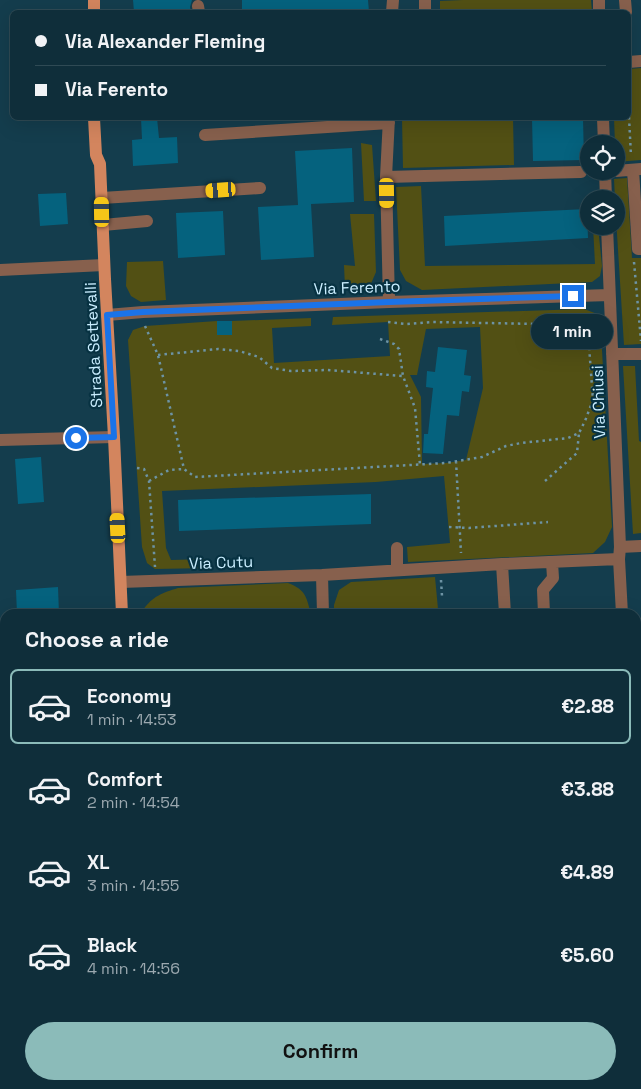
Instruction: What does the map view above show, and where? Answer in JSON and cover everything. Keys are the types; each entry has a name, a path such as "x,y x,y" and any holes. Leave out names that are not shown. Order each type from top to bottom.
{"main road":[{"name":"Strada Settevalli","path":"94,120 96,155 100,164 102,198 122,609"},
{"name":"Strada Settevalli","path":"100,164 104,154 102,120"}],"street":[{"path":"205,135 389,120 386,177 389,302"},
{"path":"603,120 604,135"},
{"path":"637,170 638,253"},
{"path":"386,177 580,172"},
{"path":"102,198 260,188"},
{"path":"103,225 147,221"},
{"name":"Via Chiusi","path":"607,235 622,609"},
{"path":"0,270 104,265"},
{"name":"Via Ferento","path":"107,315 389,302 609,295"},
{"path":"612,354 641,354"},
{"path":"0,440 114,437"},
{"path":"620,553 641,546"},
{"path":"396,548 397,570"},
{"name":"Via Cutu","path":"121,582 322,575 552,562 620,553"},
{"path":"544,609 543,590 553,578 552,562"},
{"path":"502,564 505,609"},
{"path":"322,575 323,609"}],"path":[{"path":"629,120 637,170"},
{"path":"638,253 641,342"},
{"path":"143,312 146,326 158,355 184,469"},
{"path":"388,322 406,324 432,322 592,325 600,321"},
{"path":"546,481 578,453 579,433 593,400 588,332 592,325"},
{"path":"380,339 394,344 399,349 403,376 415,408 420,464"},
{"path":"158,355 218,349 239,351 260,357 272,368 291,372 327,370 403,376"},
{"path":"149,481 169,470 184,469 196,477 456,461 482,457 506,446 568,438 579,433"},
{"path":"456,461 462,560"},
{"path":"136,468 144,469 149,481 155,568"},
{"path":"449,527 468,528 548,522"},
{"path":"441,576 442,596"}],"shaded area":[{"path":"591,0 592,10 440,10 440,1"},
{"path":"641,68 641,160 625,161 625,135 615,135 614,120 631,120 631,69"},
{"path":"402,120 513,120 514,165 403,168"},
{"path":"361,143 372,145 376,201 364,201"},
{"path":"627,178 632,258 641,258 641,344 624,345 617,235 625,235 625,190 615,190 614,180 625,180"},
{"path":"421,186 425,266 595,264 593,235 599,235 602,266 600,276 592,282 422,290 406,281 400,270 396,187"},
{"path":"350,214 374,214 376,272 370,286 363,291 345,288 344,265 355,266"},
{"path":"163,261 166,300 141,302 131,296 126,286 127,262"},
{"path":"584,309 600,315 612,527 605,542 593,553 408,562 407,547 450,543 444,476 376,482 162,491 166,548 171,560 209,559 209,568 155,569 147,563 142,547 128,340 133,330 145,326 217,321 217,335 232,335 232,321 311,318 311,326 272,328 274,363 390,356 388,322 332,325 333,317","holes":["480,327 483,388 466,460 422,464 421,397 410,375 417,375 426,329"]},
{"path":"623,366 635,366 639,441 641,442 641,533 633,534"},
{"path":"435,577 438,609 334,609 339,590 351,582"},
{"path":"288,583 302,591 310,609 144,609 150,601 158,596 178,588"}],"building":[{"path":"133,0 192,0 191,10 134,10"},
{"path":"242,0 368,0 369,10 242,10"},
{"path":"141,120 157,120 159,138 177,137 178,163 133,166 132,140 142,139"},
{"path":"532,120 583,120 583,135 580,135 580,160 533,161"},
{"path":"352,148 354,202 311,204 314,257 261,260 258,207 298,205 295,151"},
{"path":"66,193 68,224 40,226 38,194"},
{"path":"580,209 580,235 588,235 588,238 445,246 444,216"},
{"path":"223,211 225,255 178,258 176,213"},
{"path":"217,321 232,321 232,335 217,335"},
{"path":"438,347 467,350 464,375 471,376 469,392 462,391 459,416 447,415 443,454 423,453 424,434 428,434 433,388 426,387 427,371 435,372"},
{"path":"41,457 44,502 18,504 15,459"},
{"path":"371,494 371,524 179,531 178,500"},
{"path":"58,587 59,609 17,609 16,590"}],"route":[{"path":"76,438 114,437 107,315 143,312 573,296"}]}
